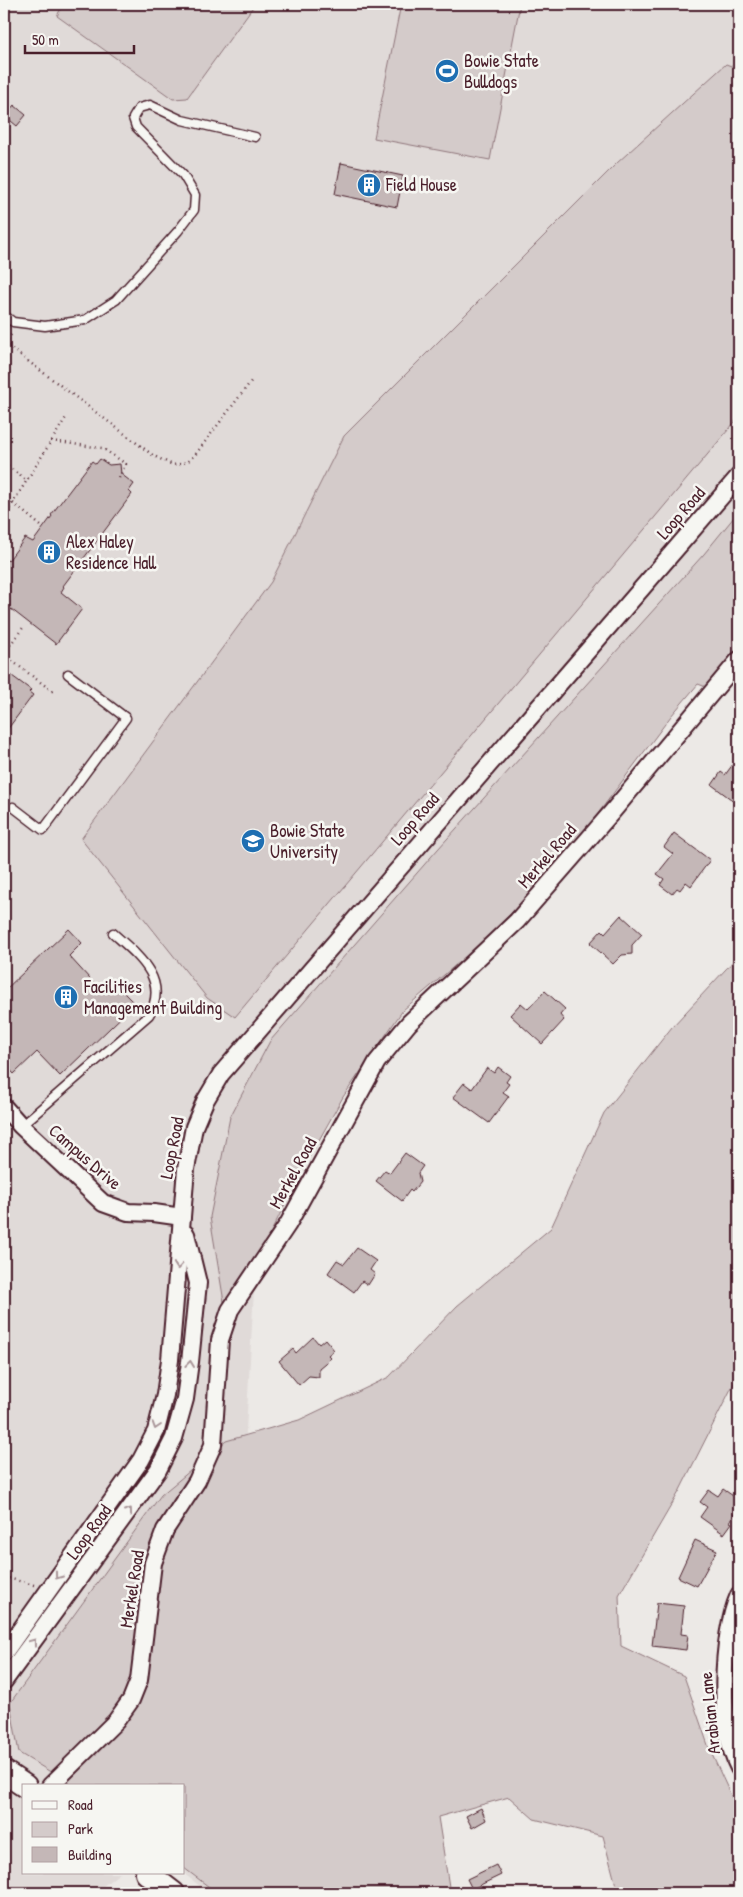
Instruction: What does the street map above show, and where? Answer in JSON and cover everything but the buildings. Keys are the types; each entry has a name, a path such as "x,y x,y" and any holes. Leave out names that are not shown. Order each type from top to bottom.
{"street":[{"name":"Loop Road","path":"4,1653 141,1460 156,1431 165,1395 170,1360 186,1169 194,1127 204,1102 221,1074 739,476"},
{"name":"Merkel Road","path":"52,1784 116,1721 131,1700 139,1680 153,1563 165,1530 197,1481 213,1445 220,1340 230,1310 288,1224 376,1062 410,1023 517,921 612,812 739,660"},
{"name":"Campus Drive","path":"4,1107 21,1126 103,1203 128,1212 182,1217"},
{"name":"Loop Road","path":"4,1681 158,1470 174,1438 185,1399 198,1284 182,1217"},
{"name":"Arabian Lane","path":"739,1595 731,1617 724,1675 728,1726 735,1760 739,1768"},
{"path":"4,1772 22,1784"},
{"path":"149,1874 173,1893"}],"lane":[{"path":"4,316 13,322 45,326 85,320 116,300 178,231 194,210 195,195 182,175 136,127 133,118 138,108 150,105 182,120 255,137"},
{"path":"13,807 43,830 126,718 68,674"},
{"path":"21,1126 149,1015 154,1006 156,995 151,973 142,960 112,933"}],"path":[{"path":"4,343 154,456 172,465 181,464 196,455 252,380"},
{"path":"4,517 67,416"},
{"path":"52,441 102,448 126,464 119,478"},
{"path":"4,463 27,480"},
{"path":"12,503 41,526"},
{"path":"25,625 4,654 55,693"},
{"path":"4,1577 37,1587"}],"shaded area":[{"name":"Bowie State University","path":"4,4 739,4 739,551 266,1130 256,1254 220,1893 209,1893 184,1874 185,1784 22,1784 22,1874 119,1874 94,1893 4,1893"}],"green space":[{"path":"63,4 255,4 187,98 173,99 57,16"},
{"name":"Bowie State Bulldogs","path":"401,4 520,4 490,160 374,138"},
{"path":"726,64 739,69 739,417 235,1017 207,998 81,839 271,582 344,436 617,163"},
{"path":"739,511 739,646 706,687 698,684 671,716 567,855 486,939 403,1010 343,1097 300,1174 260,1254 224,1302 210,1217 230,1117 270,1041 438,849 704,554"},
{"path":"739,955 739,1373 679,1492 619,1595 621,1646 684,1676 709,1748 739,1813 739,1893 618,1893 603,1836 534,1819 509,1797 438,1817 450,1893 217,1893 185,1869 185,1784 71,1784 19,1753 10,1703 161,1495 226,1441 299,1420 389,1377 457,1306 551,1228 604,1113 672,1027"}],"place":[{"name":"Bowie State Bulldogs","path":"447,71"},
{"name":"Field House","path":"369,185"},
{"name":"Alex Haley Residence Hall","path":"49,552"},
{"name":"Bowie State University","path":"253,841"},
{"name":"Facilities Management Building","path":"66,997"}]}
